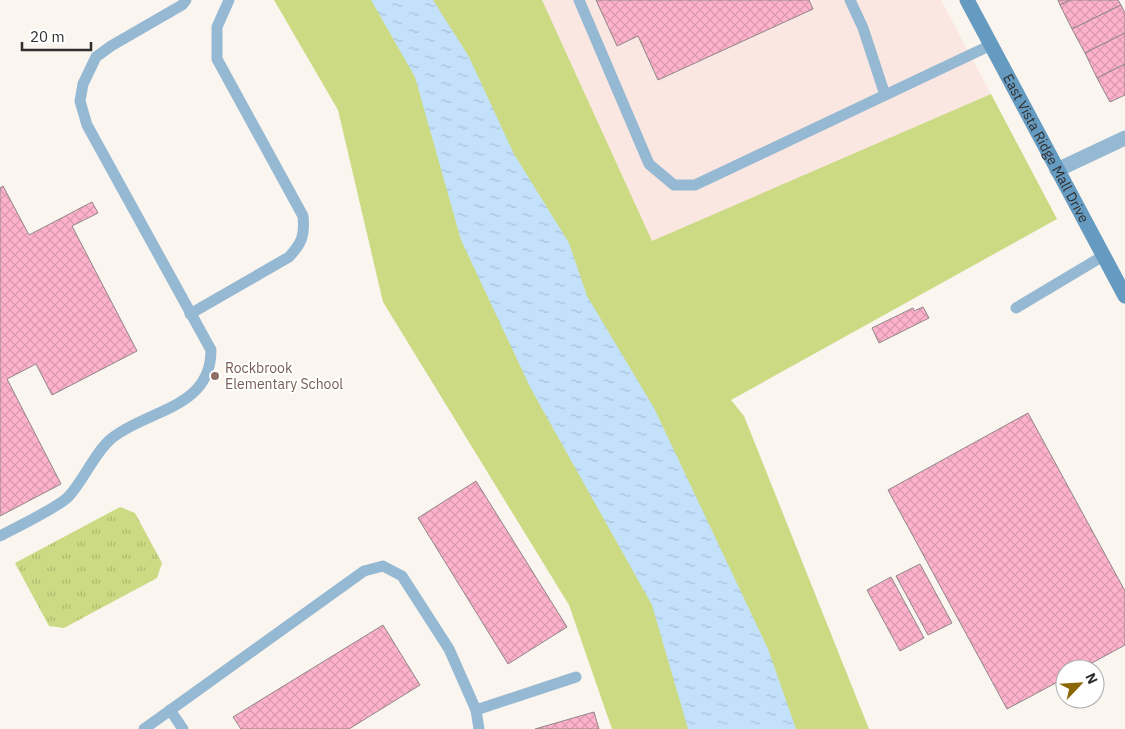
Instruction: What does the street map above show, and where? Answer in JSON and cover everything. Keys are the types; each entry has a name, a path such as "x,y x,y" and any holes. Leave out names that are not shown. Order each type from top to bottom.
{"main road":[{"name":"East Vista Ridge Mall Drive","path":"967,0 1125,296"}],"street":[{"path":"1057,170 1125,138"}],"lane":[{"path":"0,536 68,498 90,470 99,451 113,437 192,396 211,367 210,350 87,126 80,101 83,84 96,57 111,46 182,5 186,0"},
{"path":"190,314 290,257 301,245 305,232 303,216 217,58 217,27 229,0"},
{"path":"579,0 649,164 674,185 695,185 991,45"},
{"path":"850,0 863,28 885,95"},
{"path":"1016,308 1103,256"},
{"path":"144,729 364,571 382,566 402,576 449,649 476,710 479,729"},
{"path":"476,710 576,677"},
{"path":"170,710 183,729"}],"shaded area":[{"path":"542,0 941,0 991,94 652,242"}],"green space":[{"path":"274,0 542,0 652,241 991,94 1057,219 731,400 744,416 869,729 612,729 569,605 383,302 338,110"},
{"path":"120,507 135,513 162,563 157,578 64,628 49,626 15,563"}],"water":[{"path":"371,0 433,0 469,57 514,154 569,243 587,296 654,408 768,649 796,729 688,729 652,605 531,389 461,240 415,77"}],"building":[{"path":"596,0 809,0 813,9 658,80 638,36 617,46"},
{"path":"1058,0 1070,0 1060,5"},
{"path":"1070,0 1118,0 1121,5 1072,29 1060,5"},
{"path":"1121,5 1125,13 1125,33 1085,53 1072,29"},
{"path":"1125,33 1125,64 1097,78 1085,53"},
{"path":"1125,64 1125,95 1110,102 1097,78"},
{"path":"3,186 29,235 92,202 98,213 72,226 137,351 52,395 36,364 7,379 61,484 0,516 0,188"},
{"path":"923,307 929,318 879,343 872,328 913,308 914,311"},
{"path":"1028,413 1125,591 1125,645 1099,659 1055,659 1055,683 1007,709 888,490"},
{"path":"476,481 567,627 508,664 418,518"},
{"path":"920,564 952,623 928,635 896,576"},
{"path":"891,577 924,638 900,651 867,590"},
{"path":"383,625 420,685 349,729 241,729 233,717"},
{"path":"594,712 599,729 535,729"}],"place":[{"name":"Rockbrook Elementary School","path":"215,376"}]}
